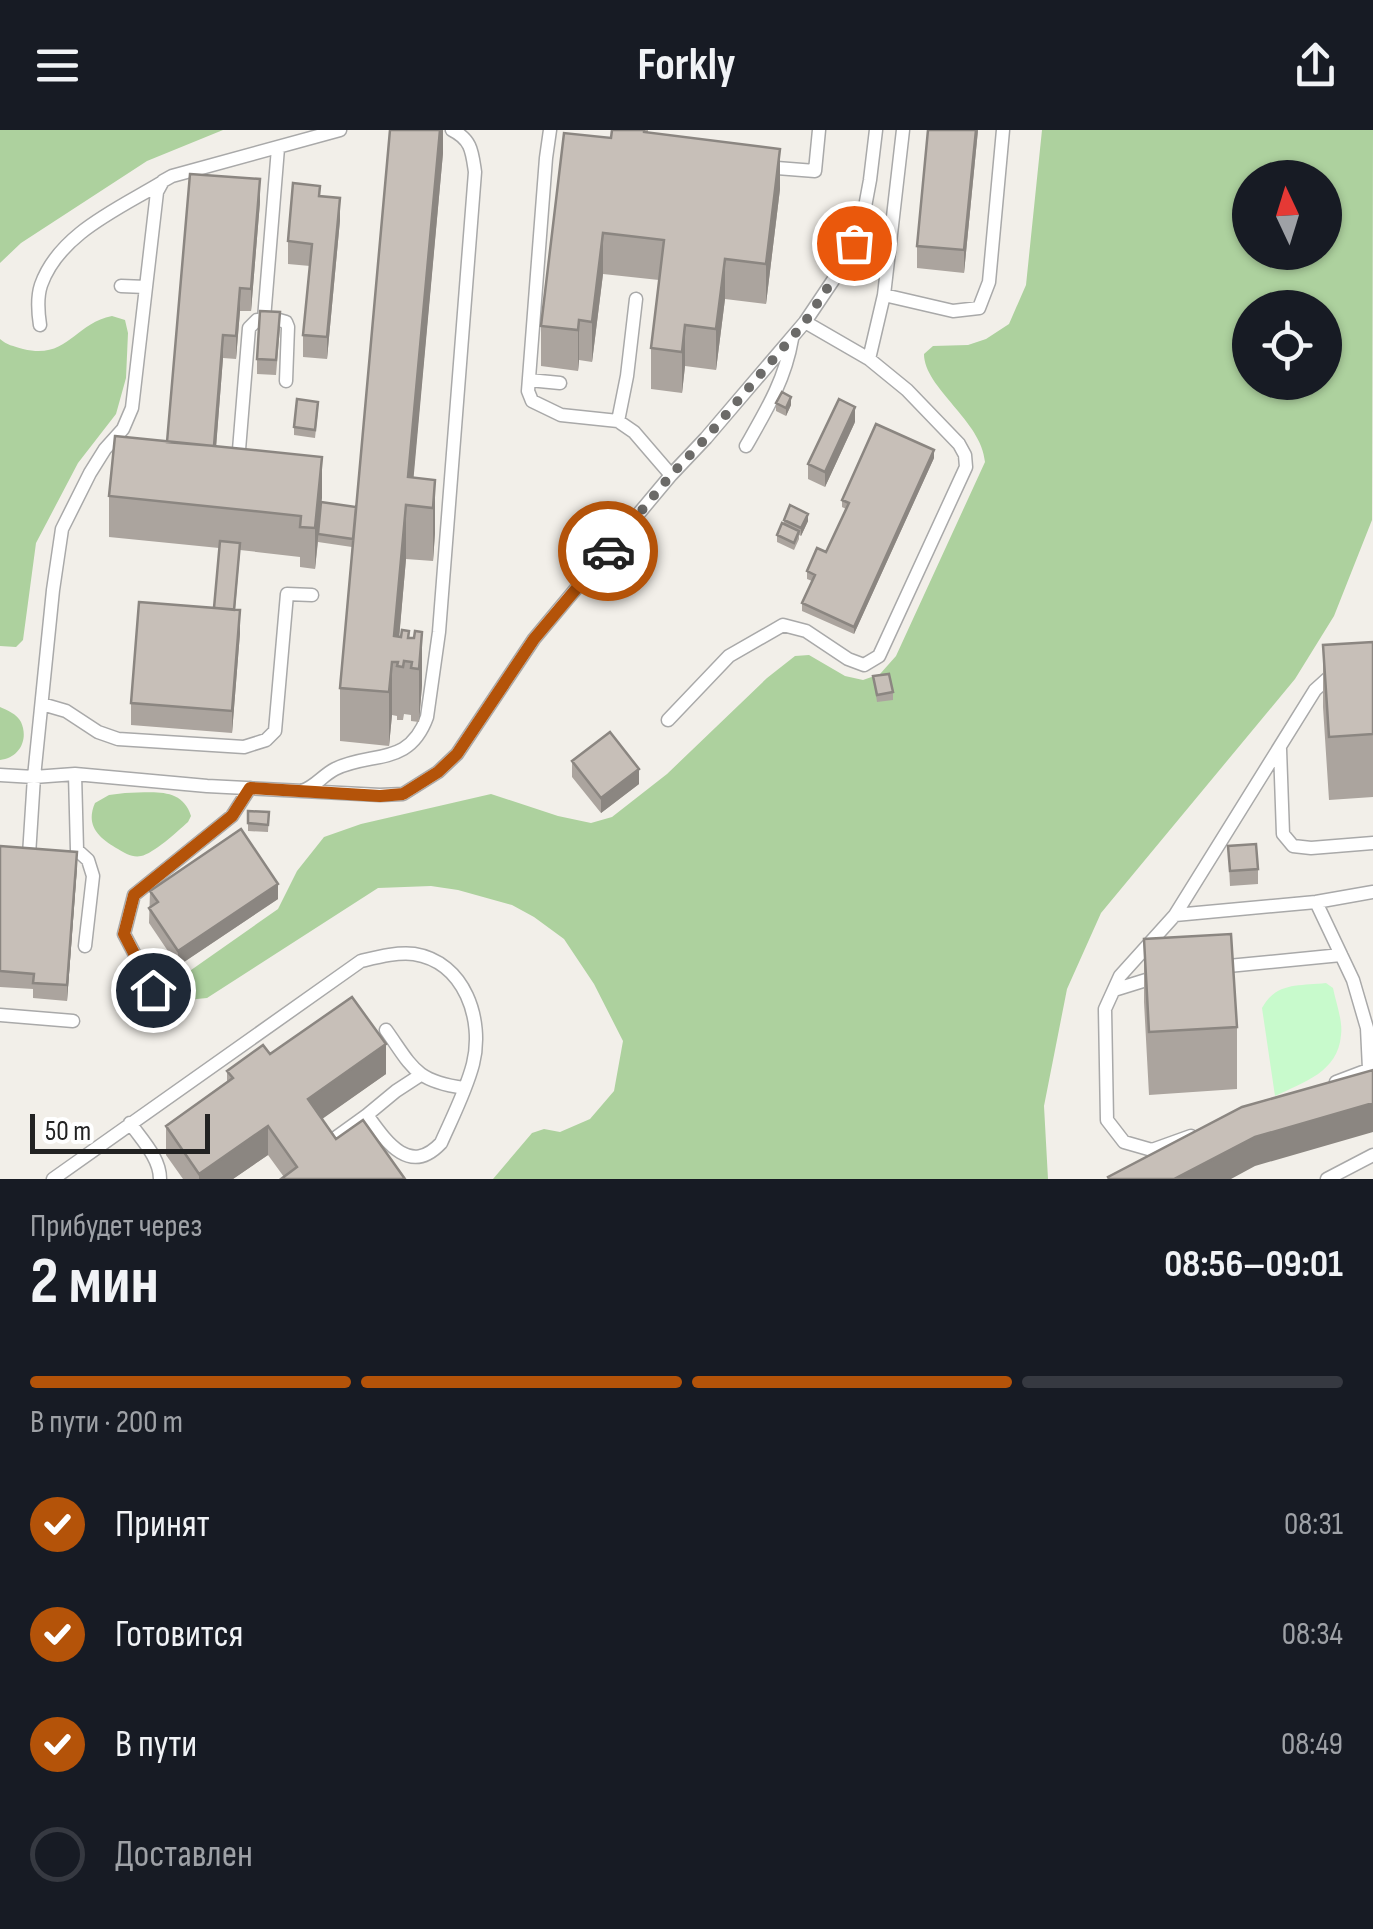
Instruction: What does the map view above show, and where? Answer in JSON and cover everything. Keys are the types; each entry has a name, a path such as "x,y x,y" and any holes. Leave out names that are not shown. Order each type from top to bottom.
{"lane":[{"path":"40,325 40,287 55,259 83,230 172,176 340,130"},
{"path":"300,791 308,790 338,767 386,758 413,742 427,717 440,632 475,172 472,151 464,136 452,130"},
{"path":"759,167 815,171 819,130"},
{"path":"0,775 76,774 380,796 403,794 438,772 457,754 534,639 805,322 842,266 862,223 876,130"},
{"path":"869,359 884,295 903,130"},
{"path":"884,295 953,311 979,308 989,282 1003,130"},
{"path":"566,140 549,134 528,391 532,402 561,415 618,421 634,432 671,475"},
{"path":"264,319 278,148"},
{"path":"30,856 34,777 62,529 90,473 123,429 132,408 157,192 163,182"},
{"path":"122,286 146,288"},
{"path":"618,421 636,300"},
{"path":"238,464 250,328 254,322 286,322 286,381"},
{"path":"668,720 729,656 783,625 806,632 864,665 880,656 966,467 959,444 907,390 869,359 805,322"},
{"path":"746,446 778,392 792,336"},
{"path":"528,380 560,384"},
{"path":"42,704 66,711 98,732 118,739 244,747 266,740 275,730 287,594 312,595"},
{"path":"1206,1132 1152,1150 1124,1142 1107,1120 1105,1010 1120,976 1175,915 1315,690 1335,672 1354,670"},
{"path":"1280,746 1283,834 1293,846 1373,843"},
{"path":"76,774 78,850 88,860 92,876 85,946"},
{"path":"153,990 124,934 134,895 232,816 250,788"},
{"path":"1175,915 1316,902 1373,892"},
{"path":"1316,902 1354,980 1371,1069 1327,1086"},
{"path":"53,1179 361,961 414,954 451,972 465,990 476,1028 473,1063 441,1144 434,1151 422,1156 400,1153 367,1115"},
{"path":"1198,970 1342,955"},
{"path":"1114,990 1180,971"},
{"path":"0,1015 72,1021"},
{"path":"386,1030 420,1076 464,1088"},
{"path":"321,1148 420,1076"},
{"path":"130,1123 158,1163 160,1179"},
{"path":"1328,1179 1373,1155"}],"green space":[{"path":"0,130 223,130 147,161 21,243 0,263"},
{"path":"1042,130 1373,130 1372,520 1334,616 1295,679 1101,913 1067,989 1044,1106 1048,1179 493,1179 532,1133 544,1129 560,1132 590,1119 614,1091 623,1041 594,984 564,939 512,905 458,890 431,886 378,888 207,998 187,1000 177,996 184,975 278,909 297,871 324,837 361,824 491,794 591,823 612,817 667,774 795,656 809,655 845,676 863,680 880,674 896,656 985,462 982,447 933,379 924,354 933,346 968,345 986,339 1009,324 1026,285"},
{"path":"112,316 125,320 128,333 126,378 116,414 78,463 36,543 23,640 16,647 0,646 0,339 23,349 50,350"},
{"path":"0,707 19,719 24,735 17,752 0,760"},
{"path":"109,795 173,796 187,806 191,816 152,851 141,856 129,855 100,836 92,818 95,803"},
{"path":"1326,983 1333,988 1340,1018 1334,1058 1318,1074 1275,1096 1262,1008 1281,989"}],"building":[{"path":"390,130 440,130 408,477 435,480 433,508 406,505 394,636 401,637 402,630 409,631 408,638 414,638 415,631 422,632 419,669 411,668 412,662 404,661 403,667 392,662 389,692 340,688"},
{"path":"612,130 644,130 780,149 766,264 725,259 716,329 685,325 682,352 651,348 664,240 603,233 592,322 579,320 578,330 541,326 564,133 611,138"},
{"path":"928,130 976,130 964,250 917,246"},
{"path":"190,174 260,179 251,289 240,288 236,336 223,335 214,446 167,442"},
{"path":"293,183 320,186 319,196 340,198 327,337 303,335 312,244 288,241"},
{"path":"260,311 280,312 276,360 257,359"},
{"path":"782,392 791,397 786,408 776,403"},
{"path":"297,399 318,402 315,430 294,427"},
{"path":"839,399 855,407 825,472 808,464"},
{"path":"876,424 934,450 854,627 802,603 815,575 807,571 817,548 826,552 849,503 842,500"},
{"path":"115,436 322,457 315,528 300,527 301,516 109,496"},
{"path":"321,502 356,507 353,539 318,534"},
{"path":"790,505 808,514 801,528 784,520"},
{"path":"782,523 799,531 794,543 777,535"},
{"path":"220,541 240,543 234,610 214,608"},
{"path":"139,602 240,610 232,711 131,703"},
{"path":"1373,642 1373,734 1329,737 1323,645"},
{"path":"889,674 893,692 877,695 873,676"},
{"path":"610,732 639,769 601,798 572,761"},
{"path":"248,811 269,812 268,825 248,823"},
{"path":"241,829 278,884 178,951 149,908 158,902 150,891"},
{"path":"1256,844 1258,869 1230,871 1228,846"},
{"path":"0,846 77,852 67,985 33,983 34,974 0,971"},
{"path":"1231,934 1237,1027 1149,1032 1144,939"},
{"path":"352,997 386,1044 308,1099 336,1139 363,1120 405,1179 281,1179 297,1167 268,1126 199,1174 166,1126 233,1078 227,1071 263,1045 270,1054"},
{"path":"1373,1070 1373,1103 1255,1137 1174,1179 1108,1177 1242,1107"}],"way so far":[{"path":"608,551 805,322 854,243"}],"route":[{"path":"153,990 124,934 134,895 232,816 250,788 380,796 403,794 438,772 457,754 534,639 608,551"}]}
